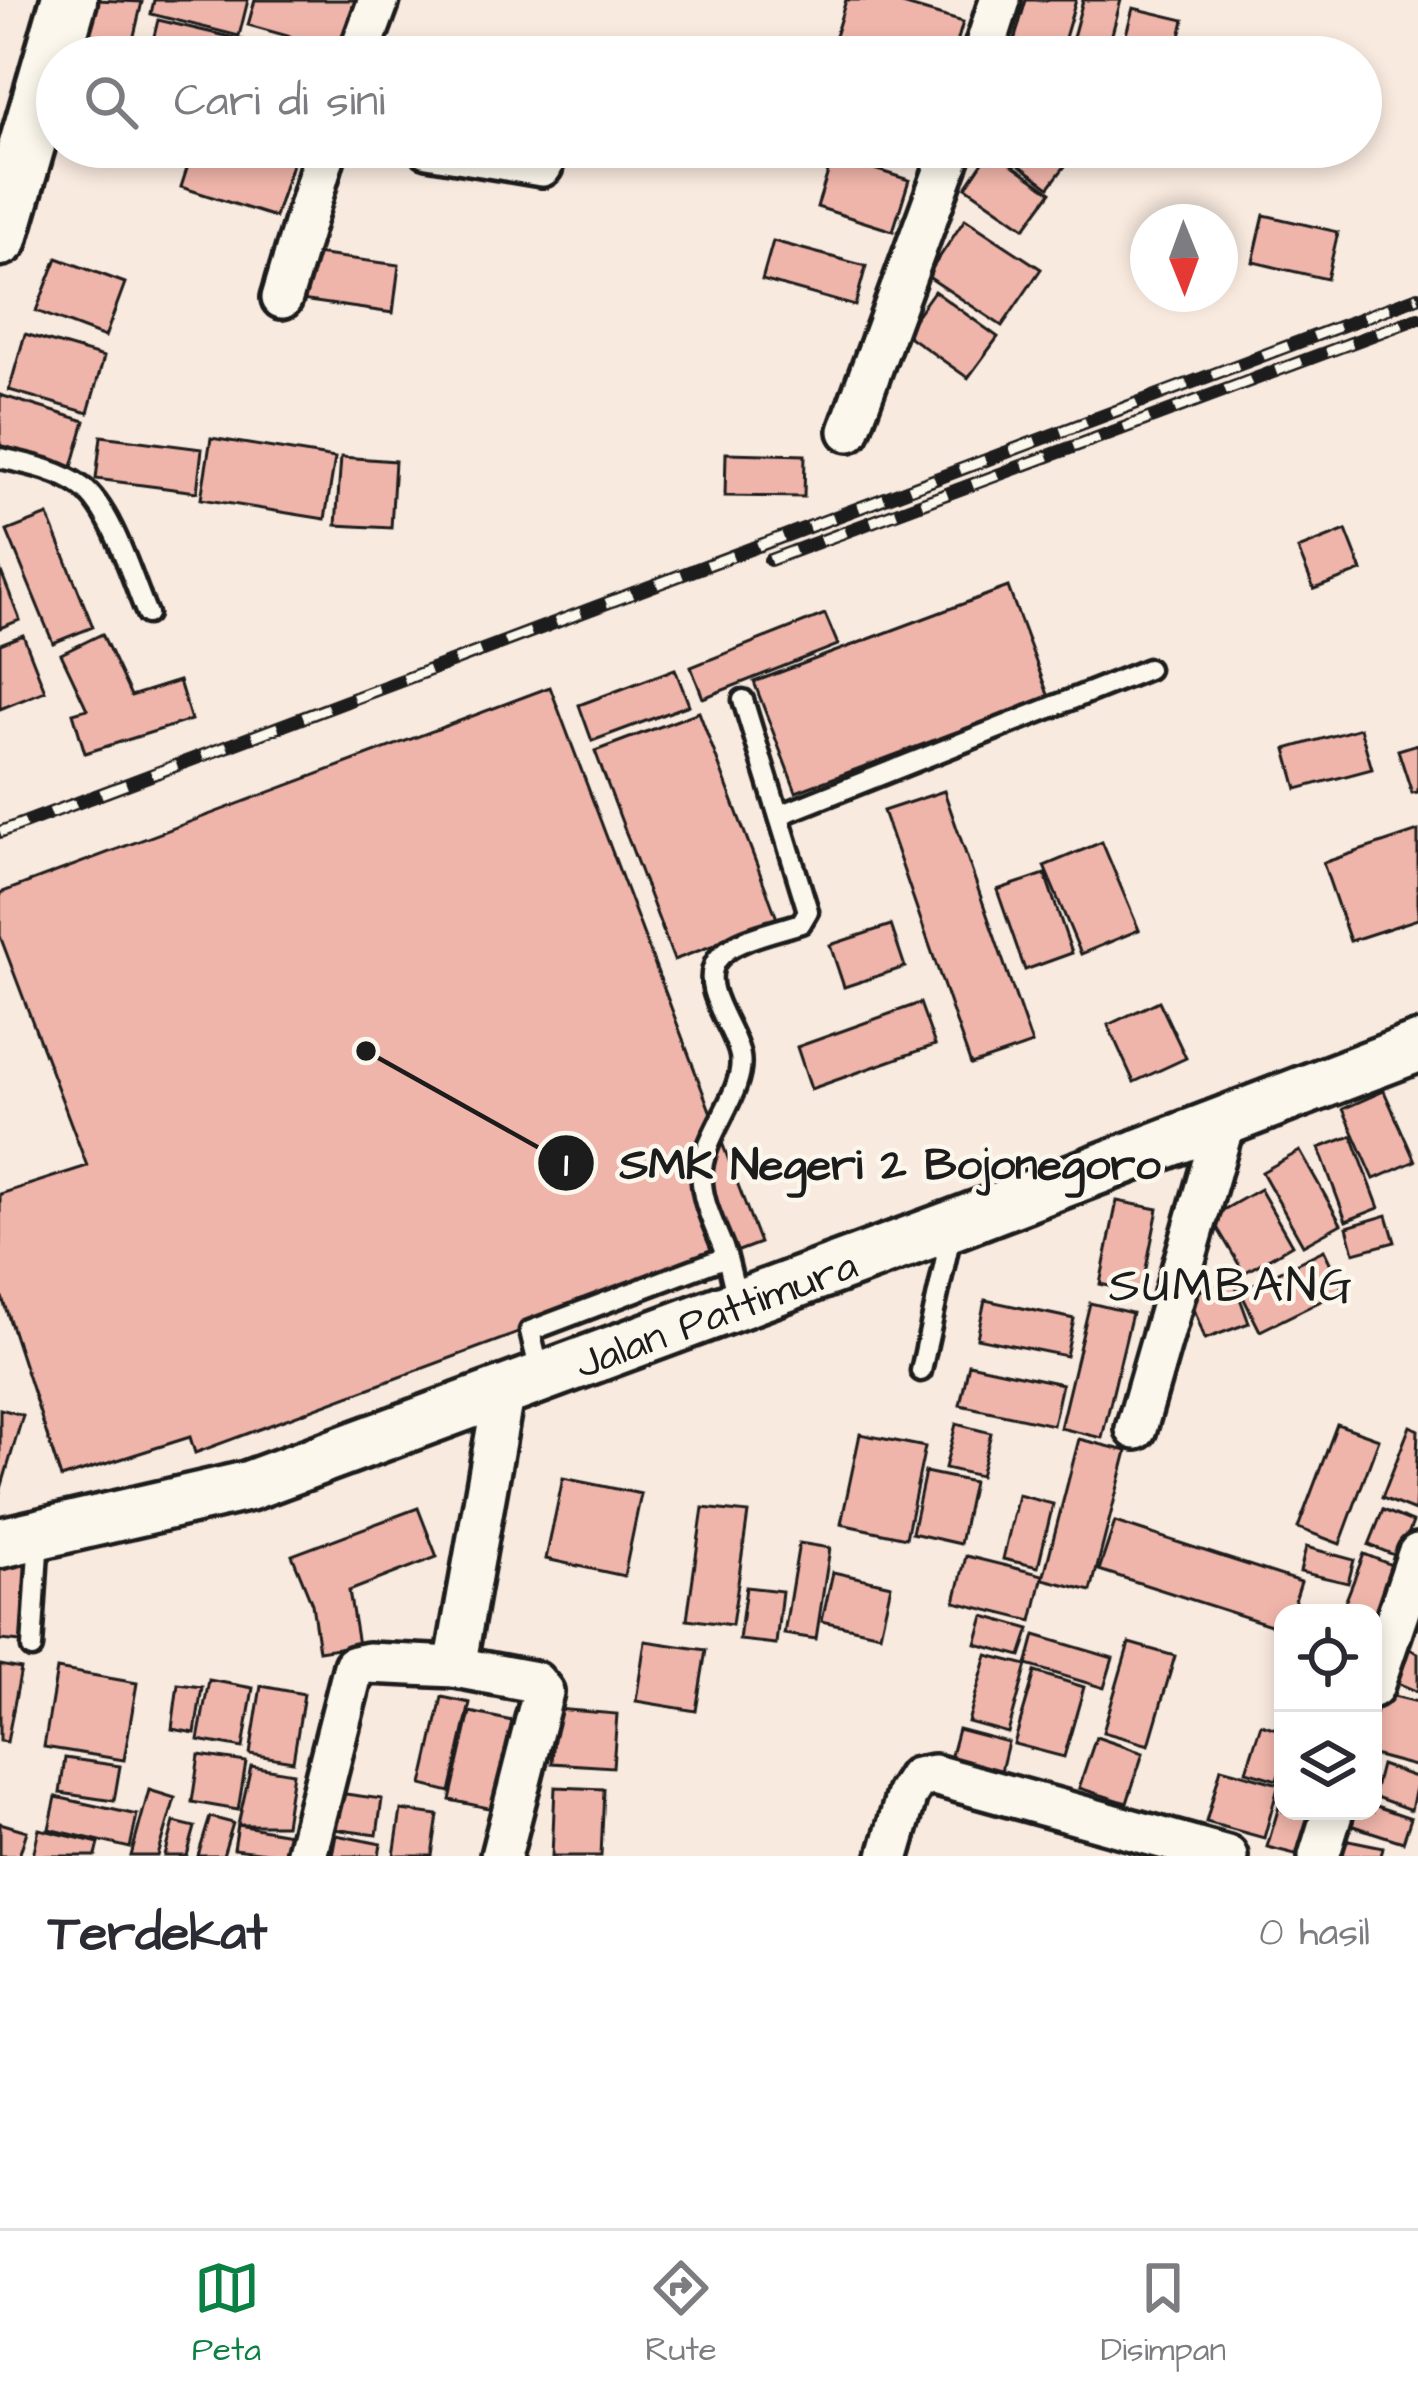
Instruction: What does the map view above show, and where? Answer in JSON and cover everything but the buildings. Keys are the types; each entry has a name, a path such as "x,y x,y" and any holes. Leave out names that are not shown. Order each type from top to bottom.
{"main road":[{"path":"60,36 69,0"},
{"path":"5,204 36,114"}],"street":[{"path":"366,36 379,0"},
{"path":"989,36 1000,0"},
{"path":"282,298 321,168"},
{"path":"849,431 945,168"},
{"name":"Jalan Pattimura","path":"20,1539 248,1486 953,1226 1418,1047"},
{"path":"1136,1429 1224,1124"},
{"path":"455,1667 523,1384"},
{"path":"1382,1661 1418,1554"},
{"path":"306,1856 354,1666 368,1663 455,1667 535,1682 543,1692 501,1856"},
{"path":"889,1856 907,1794 916,1778 934,1775 1227,1856"},
{"path":"1318,1856 1330,1820"}],"lane":[{"path":"0,458 60,476 81,486 99,504 147,614"},
{"path":"780,815 1148,669"},
{"path":"738,1304 704,1201 702,1171 712,1131 738,1080 740,1057 712,984 713,965 725,950 801,923 808,911 743,700"},
{"path":"921,1371 953,1226"},
{"path":"523,1384 530,1331 726,1257"},
{"path":"20,1539 32,1648"}],"railway":[{"path":"0,832 1418,297"},
{"path":"770,560 1418,318"}],"place":[{"name":"SMK Negeri 2 Bojonegoro","path":"366,1051"}],"district":[{"name":"SUMBANG","path":"1232,1284"}]}
